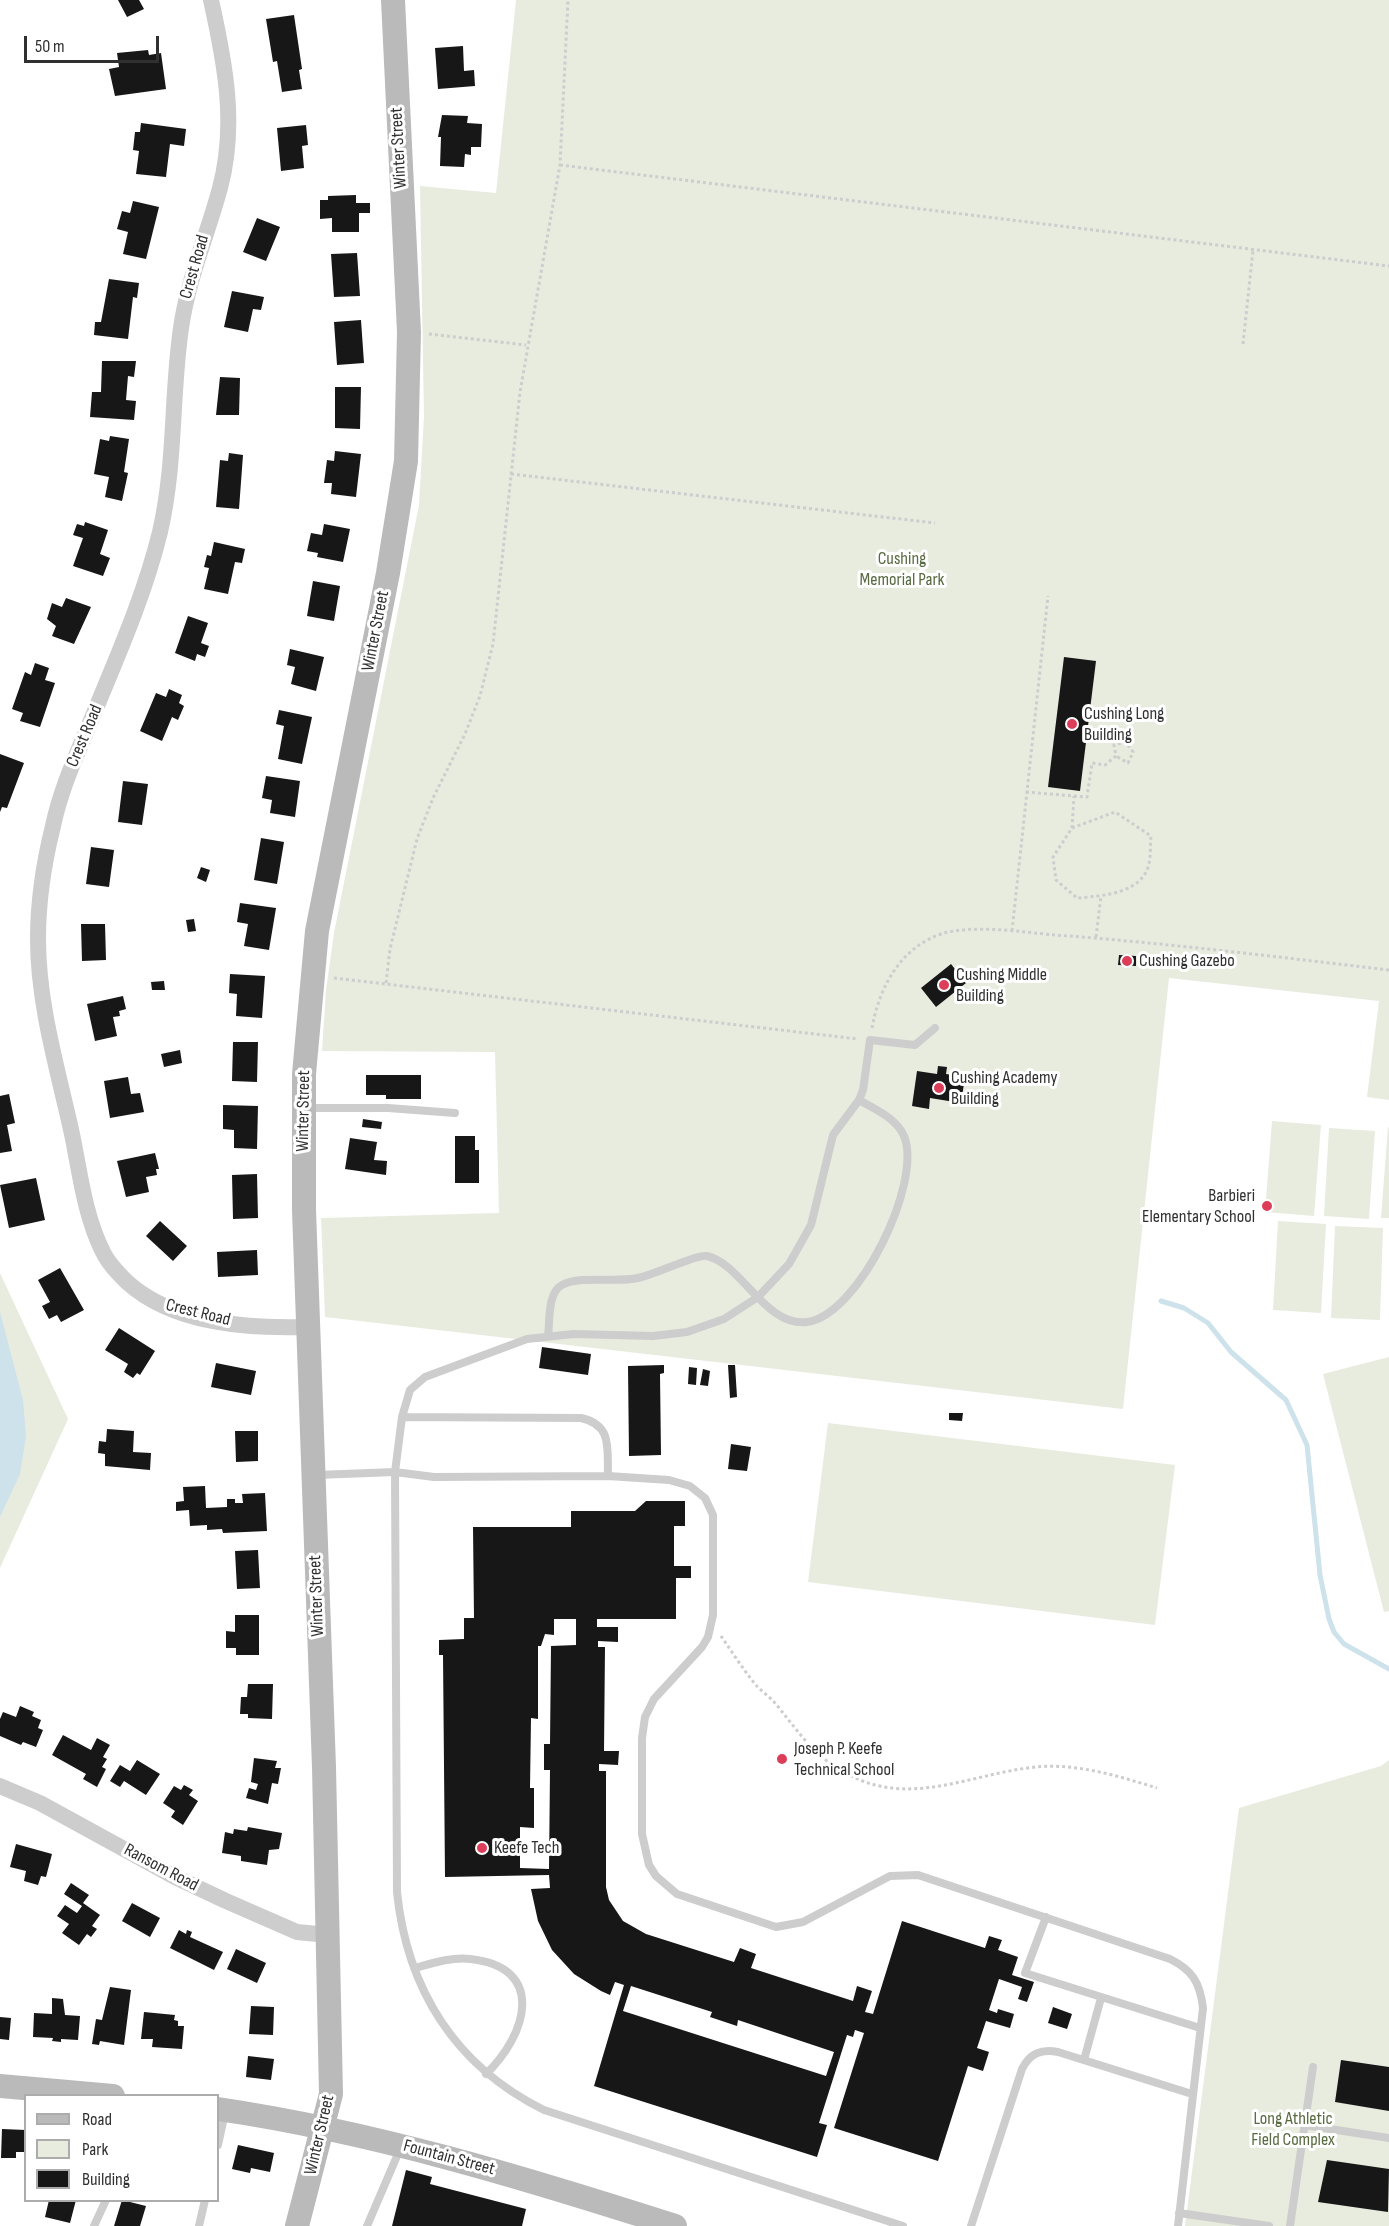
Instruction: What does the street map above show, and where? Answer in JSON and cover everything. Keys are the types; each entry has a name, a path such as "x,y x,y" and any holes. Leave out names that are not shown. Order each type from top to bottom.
{"main road":[{"name":"Winter Street","path":"297,2226 331,2094 303,1108 311,976 326,885 390,563 406,461 409,332 393,0"},
{"path":"0,2086 90,2094"},
{"name":"Fountain Street","path":"221,2109 401,2145 514,2176 631,2216 675,2226"}],"street":[{"name":"Crest Road","path":"211,0 228,90 227,151 220,186 198,252 184,305 177,362 174,440 166,504 156,545 129,628 70,771 54,822 41,898 38,938 40,968 45,1011 89,1212 103,1253 113,1268 145,1296 181,1312 236,1323 308,1327"},
{"name":"Ransom Road","path":"0,1786 40,1803 226,1901 297,1932 328,1935"}],"lane":[{"path":"903,2226 561,2117 523,2100 486,2073 458,2046 440,2020 415,1968 402,1926 398,1892 394,1472 402,1417 410,1390 425,1377 508,1345 548,1336 596,1334 653,1336 687,1332 724,1319 758,1297 775,1281 801,1246 818,1205 833,1135 859,1100 866,1079 870,1040 915,1045 935,1028"},
{"path":"548,1336 552,1301 555,1291 561,1285 572,1282 635,1279 656,1274 699,1256 716,1260 788,1320 808,1322 819,1319 852,1290 880,1249 896,1212 907,1146 897,1125 859,1100"},
{"path":"303,1108 388,1108 455,1113"},
{"path":"402,1417 580,1418 591,1420 599,1425 605,1434 608,1476"},
{"path":"313,1475 394,1472 434,1477 608,1476 681,1483 690,1486 705,1498 713,1515 714,1527 712,1626 702,1647 654,1699 643,1727 642,1846 649,1865 666,1886 677,1894 776,1927 803,1922 880,1881 904,1874 933,1878 1170,1959 1185,1967 1198,1984 1201,1995 1200,2028 1178,2226"},
{"path":"1046,1917 1025,1973 1200,2028"},
{"path":"415,1968 451,1959 469,1959 498,1966 514,1978 522,1996 521,2020 508,2050 486,2073"},
{"path":"1084,2060 1101,1998"},
{"path":"971,2226 1026,2060 1033,2054 1050,2051 1192,2094"},
{"path":"1290,2226 1313,2067"},
{"path":"219,2133 221,2109"},
{"path":"1304,2125 1389,2138"},
{"path":"367,2226 395,2165 401,2145"},
{"path":"94,2226 105,2202"},
{"path":"199,2226 205,2202"},
{"path":"1179,2213 1269,2226"}],"path":[{"path":"386,984 390,949 417,839 433,798 465,734 489,663 527,345 560,165 568,0"},
{"path":"560,165 1389,266"},
{"path":"1243,344 1252,250"},
{"path":"452,337 527,345"},
{"path":"511,474 935,524"},
{"path":"1012,931 1048,596"},
{"path":"1126,741 1133,752 1128,763 1116,756 1114,745 1126,741"},
{"path":"1026,792 1087,797 1092,763 1105,765 1116,756"},
{"path":"1072,828 1115,812 1151,836 1149,866 1130,889 1101,896 1077,898 1056,880 1053,857 1072,828 1074,796"},
{"path":"1096,938 1101,896"},
{"path":"311,976 870,1040 878,1004 892,973 914,948 943,934 1012,931 1389,970"},
{"path":"712,1626 755,1684 776,1704 785,1719 813,1750 837,1768 868,1783 886,1788 922,1789 969,1782 1035,1767 1062,1766 1119,1777 1156,1788"}],"green space":[{"name":"Cushing Memorial Park","path":"516,0 1389,0 1389,1100 1367,1097 1379,1001 1169,978 1123,1409 325,1317 321,1218 499,1213 495,1052 322,1051 326,990 334,933 419,505 424,416 420,186 496,193"},
{"path":"1272,1121 1321,1125 1314,1216 1265,1212"},
{"path":"1388,1127 1389,1218 1381,1218"},
{"path":"1329,1128 1375,1131 1369,1219 1324,1216"},
{"path":"1278,1221 1326,1224 1321,1313 1273,1310"},
{"path":"1335,1226 1383,1228 1380,1320 1331,1318"},
{"path":"0,1273 68,1419 0,1568"},
{"path":"1389,1357 1389,1611 1384,1612 1323,1374"},
{"path":"828,1423 1175,1465 1155,1625 808,1582"},
{"name":"Long Athletic Field Complex","path":"1389,1760 1389,2226 1185,2226 1239,1808 1381,1766"}],"water":[{"path":"0,1312 23,1400 26,1436 20,1474 0,1517"}],"building":[{"path":"118,0 139,0 144,9 127,17"},
{"path":"294,15 302,69 299,70 302,89 282,92 277,61 273,62 266,19"},
{"path":"463,46 464,71 474,70 475,86 438,89 435,48"},
{"path":"148,50 149,55 161,53 166,89 115,96 109,69 119,67 117,53"},
{"path":"442,115 468,116 467,123 482,124 481,147 471,147 471,155 465,154 464,167 440,166 441,137 438,137"},
{"path":"141,123 186,129 184,146 170,144 166,177 136,174 139,151 133,150 135,132 140,132"},
{"path":"306,125 308,145 302,146 304,168 281,171 277,128"},
{"path":"356,195 356,203 370,203 370,213 359,213 359,232 332,232 332,218 320,219 320,200 328,200 328,196"},
{"path":"133,201 159,207 146,259 123,254 128,232 117,229 122,211 130,213"},
{"path":"257,218 280,227 266,261 243,252"},
{"path":"357,253 360,296 334,297 331,254"},
{"path":"109,279 139,283 137,298 133,297 128,339 94,335 95,322 101,322"},
{"path":"232,291 264,297 261,310 253,309 248,332 224,327"},
{"path":"361,320 364,363 337,365 334,322"},
{"path":"102,361 136,361 134,377 128,376 126,400 136,401 134,420 90,417 92,392 101,392"},
{"path":"220,377 240,378 239,415 216,415"},
{"path":"335,387 361,387 360,429 335,428"},
{"path":"110,436 129,439 124,472 128,473 122,501 105,497 109,477 94,474 100,439 109,441"},
{"path":"335,451 361,454 356,497 331,494 332,483 324,483 327,460 334,461"},
{"path":"229,453 243,455 239,509 216,507 220,460 228,461"},
{"path":"85,522 108,530 100,554 110,558 103,576 73,566 83,538 73,535 77,524 84,526"},
{"path":"324,524 350,529 343,562 317,557 318,553 307,551 311,533 322,535"},
{"path":"214,542 245,549 242,563 235,562 228,594 204,589 209,568 204,567 207,555 211,556"},
{"path":"313,581 340,586 334,621 307,616"},
{"path":"66,598 91,607 74,644 52,636 56,626 47,619 52,603 62,607"},
{"path":"188,616 208,623 201,643 209,646 205,657 197,654 195,661 175,653"},
{"path":"290,649 324,657 316,691 291,684 295,667 287,665"},
{"name":"Cushing Long Building","path":"1064,657 1096,661 1080,791 1048,787"},
{"path":"35,663 49,668 45,680 55,683 40,727 20,721 23,713 12,709 25,672 31,675"},
{"path":"169,689 182,695 179,703 184,706 178,720 172,717 162,741 140,731 156,693 166,697"},
{"path":"279,710 312,717 302,764 278,759 284,726 276,724"},
{"path":"0,754 24,763 7,808 2,807 0,812"},
{"path":"266,776 300,781 295,817 270,813 272,800 262,798"},
{"path":"123,781 148,784 142,825 118,822"},
{"path":"261,838 284,842 277,884 254,880"},
{"path":"91,847 114,850 109,887 86,884"},
{"path":"201,867 210,870 206,882 197,878"},
{"path":"240,903 276,908 269,950 244,946 248,924 237,922"},
{"path":"194,919 196,931 188,932 186,920"},
{"path":"81,924 105,924 106,960 82,961"},
{"name":"Cushing Gazebo","path":"1119,955 1136,956 1136,966 1118,965"},
{"name":"Cushing Middle Building","path":"951,964 966,983 936,1007 921,988"},
{"path":"230,974 265,976 262,1018 236,1016 237,994 229,993"},
{"path":"164,981 165,990 152,990 151,982"},
{"path":"123,996 126,1009 119,1011 120,1016 113,1017 117,1036 95,1041 87,1004"},
{"path":"233,1042 258,1042 257,1082 232,1081"},
{"path":"180,1050 182,1063 164,1067 161,1054"},
{"name":"Cushing Academy Building","path":"938,1066 947,1067 946,1074 965,1077 961,1103 930,1098 929,1109 912,1106 917,1071 937,1074"},
{"path":"366,1075 421,1075 421,1099 386,1099 386,1095 366,1095"},
{"path":"128,1077 131,1094 140,1093 144,1112 110,1118 104,1081"},
{"path":"9,1094 15,1123 7,1125 12,1151 0,1153 0,1096"},
{"path":"223,1105 258,1106 257,1149 234,1148 234,1130 223,1129"},
{"path":"363,1119 382,1122 381,1129 362,1127"},
{"path":"455,1136 475,1136 475,1150 479,1150 479,1183 455,1183"},
{"path":"350,1138 377,1142 374,1160 387,1161 386,1175 345,1169"},
{"path":"155,1153 159,1169 156,1169 157,1175 146,1177 149,1192 126,1197 117,1161"},
{"path":"257,1174 258,1218 233,1219 232,1175"},
{"path":"36,1178 45,1220 9,1228 0,1185"},
{"path":"160,1221 187,1246 173,1261 146,1236"},
{"path":"257,1250 258,1275 218,1277 217,1252"},
{"path":"60,1268 84,1310 61,1322 57,1315 49,1319 42,1306 50,1302 38,1280"},
{"path":"119,1328 155,1351 140,1375 137,1373 133,1378 124,1372 128,1364 105,1350"},
{"path":"542,1347 591,1354 588,1375 539,1368"},
{"path":"216,1363 256,1371 251,1395 211,1387"},
{"path":"664,1365 664,1373 660,1374 661,1455 629,1456 628,1366"},
{"path":"728,1365 735,1365 737,1397 730,1398"},
{"path":"689,1367 697,1368 696,1385 688,1384"},
{"path":"703,1369 710,1371 708,1386 700,1385"},
{"path":"949,1413 963,1413 962,1421 949,1420"},
{"path":"107,1429 134,1431 133,1452 151,1453 150,1470 105,1466 105,1454 98,1453 99,1441 106,1442"},
{"path":"235,1431 258,1431 258,1461 236,1462"},
{"path":"731,1444 751,1447 747,1471 728,1469"},
{"path":"205,1486 206,1508 227,1507 227,1499 235,1499 235,1503 243,1503 242,1494 265,1493 267,1531 223,1533 222,1529 207,1530 207,1525 190,1526 189,1510 176,1511 176,1502 184,1501 183,1487"},
{"name":"Keefe Tech","path":"646,1501 685,1501 685,1526 674,1526 674,1566 691,1566 691,1578 676,1578 676,1619 597,1619 597,1627 618,1627 618,1642 598,1641 598,1647 605,1647 604,1751 619,1751 618,1765 599,1764 599,1771 606,1771 606,1887 609,1900 623,1921 646,1934 734,1962 740,1948 756,1954 751,1968 853,2001 857,1986 872,1991 865,2012 873,2014 902,1921 985,1948 989,1936 1002,1940 998,1950 1018,1957 1012,1975 1034,1982 1027,2002 1018,1999 1022,1987 999,1979 989,2010 997,2013 998,2009 1014,2014 1010,2028 986,2021 977,2048 989,2052 983,2071 968,2066 938,2161 834,2128 864,2033 855,2030 853,2037 847,2035 819,2123 827,2125 817,2157 594,2086 624,1985 615,1982 610,1995 601,1991 574,1974 552,1950 538,1921 531,1889 550,1888 549,1875 445,1877 443,1655 439,1655 439,1640 464,1639 464,1618 474,1618 473,1527 571,1527 571,1511 635,1511","holes":["554,1619 576,1619 576,1645 551,1646 550,1744 544,1744 544,1770 550,1770 549,1869 520,1868 520,1827 534,1828 534,1788 530,1788 531,1718 538,1719 538,1646 541,1646 545,1634 554,1635","631,1986 712,2012 710,2017 737,2026 738,2020 834,2052 826,2076 623,2011"]},
{"path":"258,1550 260,1588 237,1589 235,1551"},
{"path":"235,1615 259,1615 259,1655 236,1655 236,1648 226,1648 226,1631 235,1632"},
{"path":"248,1684 273,1684 272,1719 248,1718 248,1714 240,1714 241,1697 247,1697"},
{"path":"20,1706 34,1712 32,1716 41,1720 38,1728 43,1730 36,1747 23,1742 21,1745 0,1736 0,1719 3,1712 16,1717"},
{"path":"63,1735 91,1750 97,1738 110,1745 103,1757 107,1759 102,1767 106,1769 97,1787 83,1779 86,1774 52,1755"},
{"path":"254,1758 277,1761 275,1768 281,1768 278,1784 272,1783 268,1804 246,1798 249,1788 256,1790 258,1784 251,1782"},
{"path":"137,1760 160,1774 146,1795 124,1781 120,1787 110,1781 120,1765 130,1771"},
{"path":"184,1785 193,1790 189,1795 198,1801 183,1825 171,1817 175,1811 163,1803 174,1786 181,1790"},
{"path":"248,1827 282,1833 279,1849 269,1850 267,1865 241,1861 241,1856 222,1853 225,1832 233,1834 234,1829 247,1831"},
{"path":"16,1844 52,1854 46,1877 41,1876 38,1885 24,1881 26,1871 10,1867"},
{"path":"71,1883 89,1895 83,1903 100,1915 92,1926 97,1929 91,1937 87,1934 79,1945 62,1933 69,1924 57,1916 65,1905 77,1913 82,1906 64,1894"},
{"path":"132,1903 160,1918 150,1937 122,1921"},
{"path":"179,1930 186,1934 187,1930 192,1932 190,1937 223,1952 214,1970 170,1948"},
{"path":"236,1949 266,1963 257,1983 227,1969"},
{"path":"110,1987 131,1990 124,2045 100,2041 99,2045 92,2044 96,2019 102,2020"},
{"path":"52,1998 63,1999 65,2015 80,2016 78,2040 61,2039 61,2042 52,2041 53,2038 33,2037 34,2013 52,2014"},
{"path":"251,2006 274,2007 273,2035 249,2034"},
{"path":"1053,2007 1072,2014 1067,2029 1048,2023"},
{"path":"144,2012 175,2015 174,2020 178,2021 178,2026 184,2026 182,2049 152,2047 153,2039 141,2039"},
{"path":"0,2017 11,2018 9,2040 0,2039"},
{"path":"248,2056 274,2059 271,2080 246,2077"},
{"path":"1341,2060 1389,2067 1389,2111 1335,2102"},
{"path":"2,2129 24,2130 24,2152 16,2152 16,2158 1,2158"},
{"path":"238,2145 274,2153 270,2172 251,2168 250,2173 232,2169"},
{"path":"1327,2160 1389,2169 1388,2212 1318,2202"},
{"path":"406,2170 432,2177 430,2184 526,2209 522,2226 392,2226"},
{"path":"49,2202 75,2202 70,2223 45,2217"},
{"path":"121,2202 146,2206 140,2226 114,2226"}],"waterway":[{"path":"1161,1301 1184,1308 1208,1323 1231,1352 1286,1400 1307,1445 1320,1575 1329,1619 1334,1632 1344,1644 1389,1669"}],"place":[{"name":"Cushing Long Building","path":"1072,724"},
{"name":"Cushing Gazebo","path":"1127,961"},
{"name":"Cushing Middle Building","path":"944,985"},
{"name":"Cushing Academy Building","path":"939,1088"},
{"name":"Barbieri Elementary School","path":"1267,1206"},
{"name":"Joseph P. Keefe Technical School","path":"782,1759"},
{"name":"Keefe Tech","path":"482,1848"}]}
